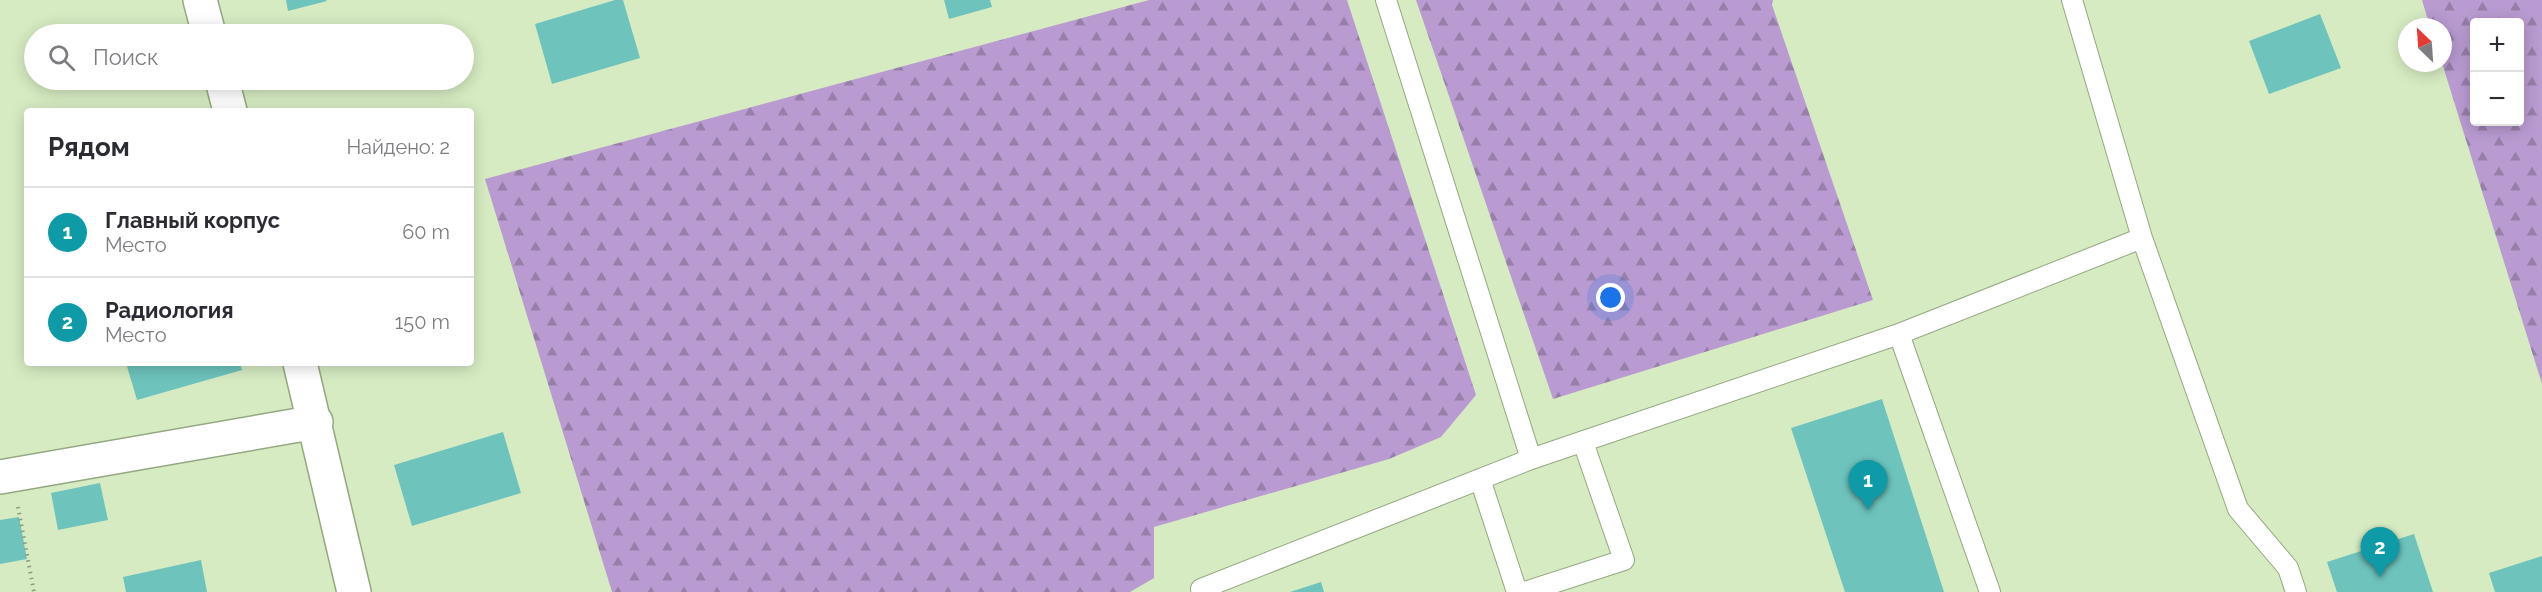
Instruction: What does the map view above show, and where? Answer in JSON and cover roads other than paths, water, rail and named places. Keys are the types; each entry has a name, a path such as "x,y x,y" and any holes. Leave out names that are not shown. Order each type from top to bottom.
{"street":[{"path":"200,0 206,24"},
{"path":"225,90 229,108"},
{"path":"301,366 316,422 354,592"},
{"path":"6,476 316,422"}],"lane":[{"path":"1386,0 1531,459"},
{"path":"2072,0 2142,238 2238,509 2288,568 2296,592"},
{"path":"1202,592 1201,589 1531,459 1899,334 2142,238"},
{"path":"1899,334 1990,592"},
{"path":"1526,592 1624,560 1583,442"},
{"path":"1480,479 1517,592"}],"place":[{"name":"Главный корпус","path":"1868,510"},
{"name":"Радиология","path":"2380,577"}]}
